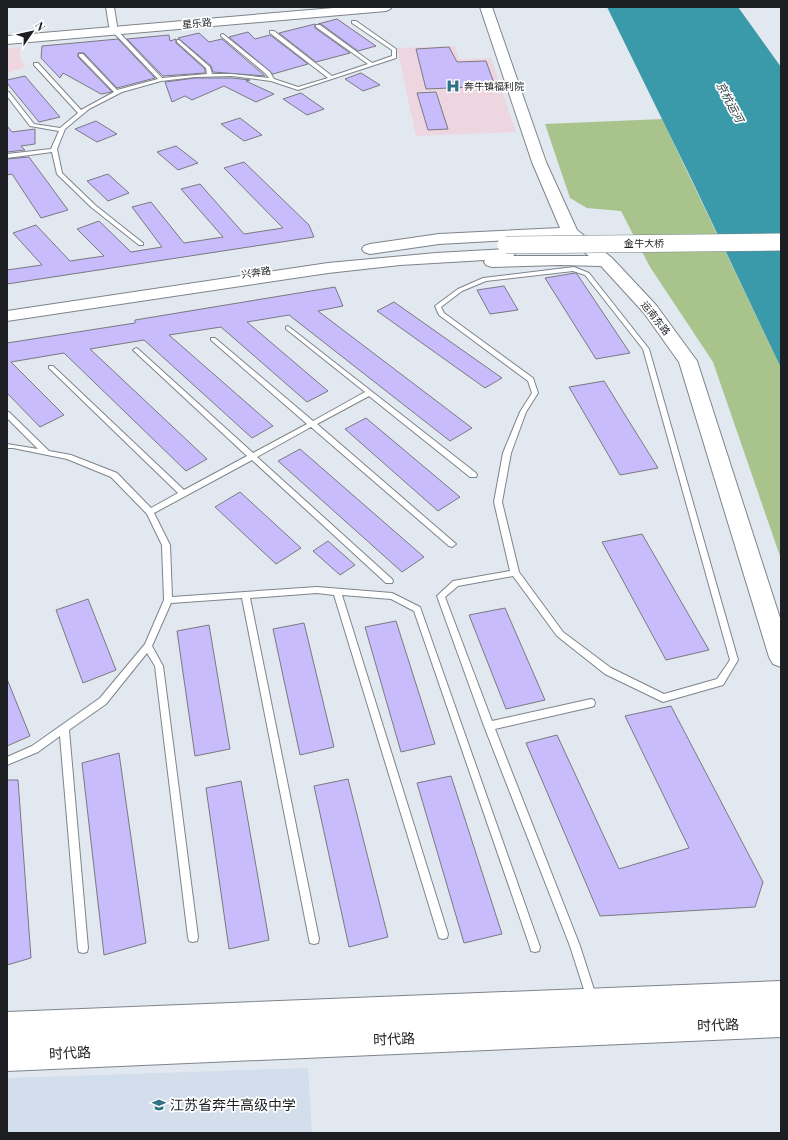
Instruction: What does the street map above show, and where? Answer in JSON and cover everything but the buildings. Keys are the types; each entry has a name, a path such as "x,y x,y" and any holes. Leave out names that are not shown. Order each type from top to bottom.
{"street":[{"path":"110,7 113,28"},
{"name":"星乐路","path":"7,40 113,28 337,7"},
{"name":"星乐路","path":"7,35 386,7"},
{"name":"运南东路","path":"486,7 539,162 570,232 606,261 650,309 688,361 781,657"},
{"path":"288,270 359,250 439,239 570,232"},
{"name":"金牛大桥","path":"507,250 599,243 781,242"},
{"name":"金牛大桥","path":"507,250 781,249"},
{"path":"7,316 288,270 507,250"},
{"path":"288,270 382,271 470,263 560,260 606,261"},
{"name":"兴奔路","path":"7,308 288,270"},
{"name":"时代路","path":"7,1027 781,996"},
{"name":"时代路","path":"7,1056 781,1022"}],"lane":[{"path":"141,244 93,206 59,173 55,150 62,130 87,108 117,93 161,80 210,76 232,76 272,80 298,89 394,57 394,50 354,22"},
{"path":"318,26 372,65"},
{"path":"113,28 161,80"},
{"path":"272,32 331,78"},
{"path":"223,36 268,74 272,80"},
{"path":"179,41 208,68 210,76"},
{"path":"81,55 117,93"},
{"path":"36,64 81,113"},
{"path":"7,93 32,125 62,130"},
{"path":"7,156 55,150"},
{"path":"574,269 587,274 646,349 734,660 720,682 663,698 608,671 560,634 515,573 498,502 507,453 524,412 535,393 531,380 441,314 438,306 460,290 485,279 574,269"},
{"path":"288,328 473,475"},
{"path":"213,340 452,544"},
{"path":"136,350 390,581"},
{"path":"51,367 184,494"},
{"path":"150,512 369,392"},
{"path":"7,414 46,452"},
{"path":"7,446 68,456 114,475 150,512 166,545 168,600 148,646 103,701 35,749 7,761"},
{"path":"515,573 456,583 441,596 489,726 575,946 594,1004"},
{"path":"168,600 318,590 392,596 417,610 535,947"},
{"path":"337,591 443,934"},
{"path":"245,594 314,939"},
{"path":"148,646 159,666 193,937"},
{"path":"489,726 591,703"},
{"path":"64,728 83,948"}],"shaded area":[{"name":"奔牛镇福利院","path":"455,46 459,59 491,58 516,132 416,136 397,48"},
{"path":"20,47 20,60 26,67 7,73 7,48"},
{"name":"江苏省奔牛高级中学","path":"308,1068 312,1133 7,1133 7,1078"}],"green space":[{"path":"662,119 781,368 781,559 713,362 650,267 621,211 587,208 570,198 545,124"}],"water":[{"name":"京杭运河","path":"607,7 738,7 781,67 781,368 688,172"}],"place":[{"name":"奔牛镇福利院","path":"453,86"},
{"name":"江苏省奔牛高级中学","path":"159,1105"}]}
